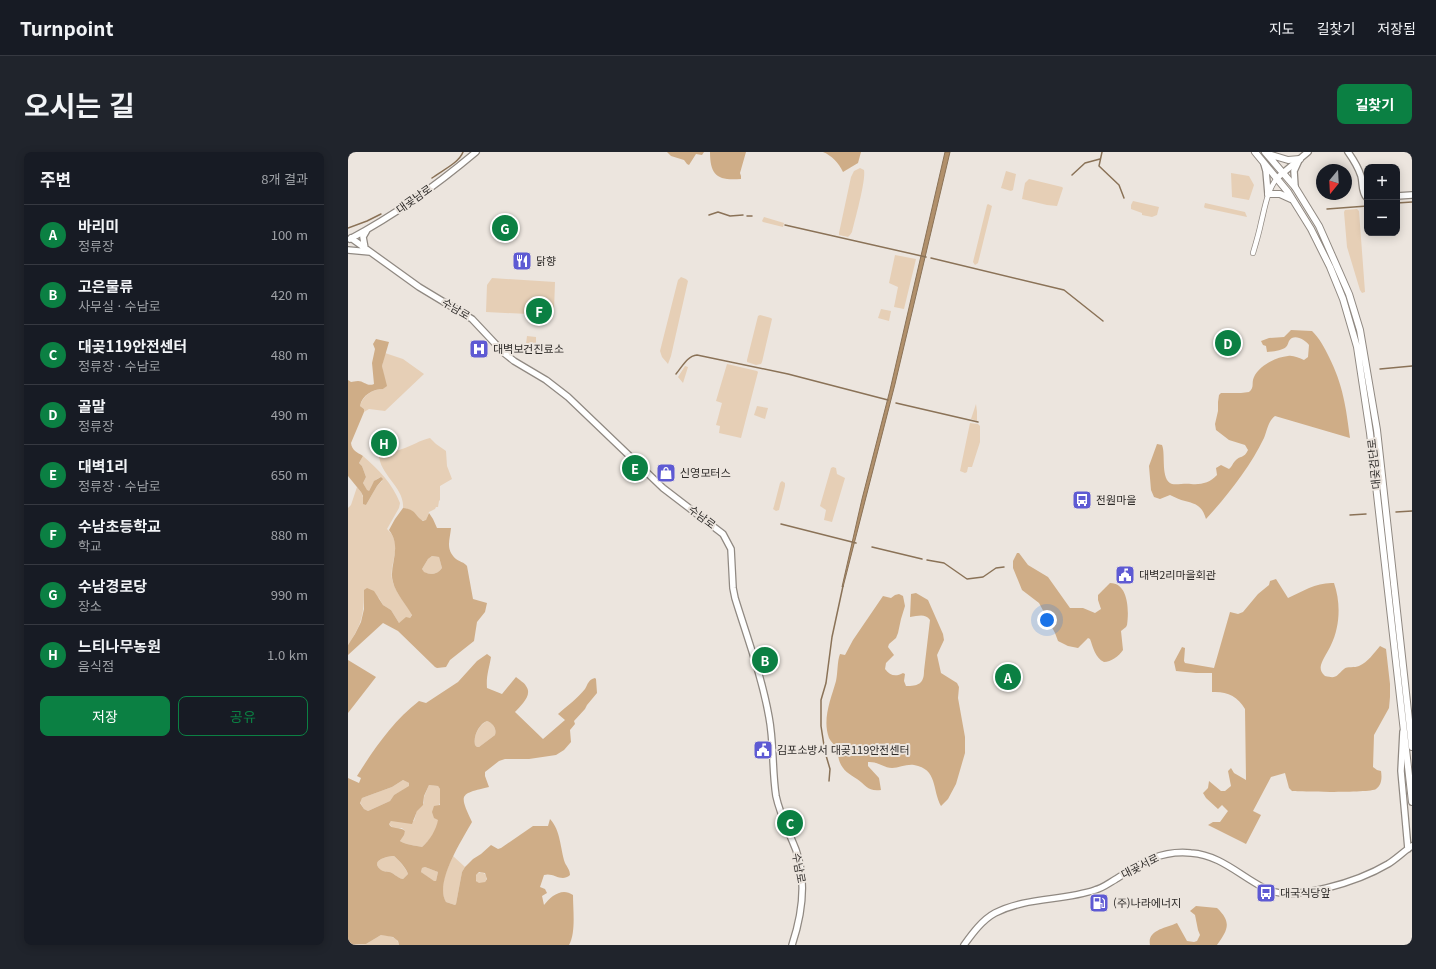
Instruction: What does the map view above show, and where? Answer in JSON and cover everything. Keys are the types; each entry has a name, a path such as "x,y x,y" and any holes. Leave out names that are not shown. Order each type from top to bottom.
{"main road":[{"name":"대곶검단로","path":"1255,152 1294,200 1311,229 1330,267 1343,299 1356,347 1370,433 1412,802"},
{"name":"대곶검단로","path":"1266,152 1295,186 1319,226 1349,294 1360,330 1377,430 1412,746"},
{"path":"1266,152 1288,160 1300,159"},
{"path":"1268,194 1280,194 1294,200"},
{"path":"1407,706 1412,720"}],"street":[{"name":"대곶남로","path":"349,239 386,218 438,182 476,152"},
{"path":"1253,254 1268,194 1277,178 1308,152"},
{"path":"1348,152 1359,171 1364,195"},
{"path":"1295,186 1294,171 1300,159"},
{"path":"1262,160 1266,171 1268,194"},
{"path":"1400,196 1412,195"},
{"path":"348,250 368,250 363,238 367,230"},
{"name":"수남로","path":"349,239 368,250 419,287 472,318 504,353 514,361 546,380 568,397 664,488 717,528 727,540 731,549 735,598 762,687 769,719 776,793 779,809 796,850 799,862 802,899 800,919 792,945"},
{"path":"1404,726 1401,752 1401,771 1410,848"},
{"name":"대곶서로","path":"964,945 982,923 996,913 1016,905 1095,890 1141,863 1162,855 1176,853 1204,855 1230,866 1264,888 1285,894 1315,890 1350,881 1371,873 1410,848"}],"shaded area":[{"path":"667,152 704,152 702,155 696,154 689,165 684,160 671,156"},
{"path":"710,152 746,152 740,173 741,179 726,179 716,175 711,166"},
{"path":"823,152 861,152 858,163 843,172 829,155"},
{"path":"945,152 950,152 895,384 842,587 862,499 890,390"},
{"path":"860,168 864,170 864,175 860,200 852,232 848,237 839,235 851,177 854,171"},
{"path":"1006,171 1016,174 1013,190 1011,191 1001,188"},
{"path":"1231,173 1249,176 1254,185 1249,200 1232,197"},
{"path":"1029,179 1062,187 1063,188 1057,206 1022,199 1025,183"},
{"path":"1133,201 1159,207 1157,215 1152,217 1142,215 1142,213 1131,209"},
{"path":"1205,203 1245,212 1247,217 1205,208"},
{"path":"988,204 992,206 978,263 975,265 973,262"},
{"path":"1357,209 1359,211 1365,292 1362,293 1347,247 1344,212 1345,210"},
{"path":"764,217 784,223 783,227 763,222"},
{"path":"895,255 916,259 904,309 894,307 898,287 889,283"},
{"path":"681,277 688,281 668,364 662,357 660,351 678,280"},
{"path":"492,278 555,282 554,311 549,315 486,312 487,285"},
{"path":"881,309 891,311 889,321 878,318"},
{"path":"760,315 772,319 762,362 761,364 756,365 747,362 747,360 758,316"},
{"path":"1291,330 1312,331 1324,346 1341,387 1350,438 1275,416 1269,423 1264,438 1245,470 1206,519 1201,508 1193,503 1170,495 1160,499 1154,497 1151,490 1149,466 1157,444 1162,445 1166,477 1168,482 1172,484 1198,484 1208,482 1217,475 1216,468 1221,465 1229,469 1237,459 1245,455 1248,450 1245,445 1229,440 1216,430 1215,424 1219,395 1221,393 1249,392 1252,388 1253,379 1256,373 1273,360 1290,356 1304,360 1308,357 1309,345 1302,339 1296,337 1289,341 1285,348 1267,352 1266,346 1263,345 1261,341 1269,338 1284,337"},
{"path":"527,336 536,337 536,345 526,344"},
{"path":"376,339 389,342 382,366 387,386 383,389 368,393 361,402 360,406 364,409 364,412 351,443 354,450 363,456 359,463 362,466 366,477 363,483 367,490 369,491 374,481 381,477 383,479 366,505 363,504 363,496 361,492 348,476 348,380 351,382 358,381 369,385 374,384 372,363 375,349 373,344"},
{"path":"385,353 403,359 424,374 385,411 369,409 364,412 364,409 360,406 363,399 372,391 383,389 386,386 382,366"},
{"path":"727,364 758,372 741,438 719,433 720,426 716,425 722,403 716,401"},
{"path":"685,366 688,367 683,383 678,377"},
{"path":"976,404 977,412 977,421 971,419"},
{"path":"757,406 768,408 765,419 754,415"},
{"path":"970,423 978,424 980,426 980,442 972,467 968,467 967,472 965,473 960,471"},
{"path":"430,438 446,451 447,466 452,479 440,486 440,500 438,507 429,512 426,521 421,520 411,510 403,508 403,500 383,468 379,453 399,450"},
{"path":"363,456 384,477 393,489 400,503 399,508 387,529 395,541 392,579 398,593 412,614 410,618 399,623 391,610 383,605 379,598 364,590 363,613 359,625 348,645 348,508 351,505 357,487 361,492 366,505 377,486 382,481 381,477 376,479 369,491 367,491 363,483 366,477 362,466 359,463"},
{"path":"831,468 836,468 837,474 845,478 832,522 824,520 826,510 820,506"},
{"path":"782,481 785,483 785,486 779,510 776,511 773,509 780,483"},
{"path":"403,508 413,511 423,521 426,520 429,513 437,528 451,528 449,544 450,552 456,559 467,566 473,599 487,603 485,612 477,622 474,641 450,660 446,667 435,667 398,631 383,623 348,655 348,645 361,622 364,609 364,590 367,588 374,591 383,605 391,610 399,623 406,617 410,618 412,615 399,595 393,582 392,570 395,543 389,530","holes":["432,556 439,557 442,568 434,574 424,572 422,569 428,559"]},
{"path":"1017,553 1019,553 1028,565 1048,577 1070,608 1083,608 1095,613 1101,609 1098,595 1110,583 1116,584 1121,588 1128,606 1127,625 1121,631 1123,650 1112,660 1104,662 1096,655 1090,639 1088,638 1078,648 1068,646 1058,641 1039,603 1022,590 1013,568 1013,561"},
{"path":"432,556 439,557 442,568 434,574 423,572 422,569 428,559"},
{"path":"1276,579 1288,598 1316,585 1334,583 1338,598 1338,622 1334,638 1321,665 1321,671 1325,676 1334,677 1345,668 1357,667 1365,662 1380,646 1386,649 1390,684 1389,708 1374,735 1373,767 1381,771 1380,783 1376,789 1350,792 1292,791 1289,788 1285,773 1271,777 1253,811 1261,815 1246,844 1208,825 1213,822 1220,822 1228,811 1222,805 1218,809 1206,798 1203,793 1208,788 1209,781 1221,791 1225,791 1231,786 1228,771 1231,768 1234,773 1246,780 1245,709 1239,701 1231,695 1222,692 1212,692 1212,673 1176,671 1174,662 1182,647 1185,648 1185,663 1214,668 1230,612 1238,614 1243,612 1258,594 1269,585 1270,581"},
{"path":"916,593 928,600 943,634 944,640 937,655 941,673 957,683 959,687 958,698 965,737 965,753 956,784 948,799 941,806 931,776 922,767 914,765 892,768 868,762 868,766 879,778 881,790 873,790 868,788 842,766 837,750 829,738 826,724 828,709 836,681 840,654 845,655 853,640 883,596 891,598 899,594 903,596 905,606 896,638 889,644 888,647 894,655 886,663 885,669 893,675 905,674 904,681 906,686 917,685 923,679 930,620 926,616 910,617 911,594"},
{"path":"487,654 491,657 487,676 487,688 502,694 516,677 523,682 528,689 528,693 523,703 515,712 543,739 565,720 558,714 579,696 590,681 595,678 596,679 597,693 574,721 575,724 570,730 571,742 564,750 556,755 529,759 505,759 499,761 485,772 489,787 472,791 464,797 465,806 472,822 456,850 446,873 444,884 443,894 446,902 455,905 462,872 473,859 491,845 498,849 501,848 533,826 548,826 550,819 558,834 565,863 570,875 560,878 548,874 544,875 540,887 545,889 547,893 542,896 544,905 553,896 561,892 573,895 573,934 569,945 399,945 398,941 393,937 381,935 366,944 348,945 348,778 359,783 361,778 357,776 392,726 419,701 426,703 458,682 477,661","holes":["487,721 493,725 495,728 495,735 477,747 475,745 476,734 481,725","403,780 409,783 409,786 394,795 390,801 368,811 364,809 360,803 362,798 392,787","429,785 438,786 440,789 440,805 434,806 432,812 434,818 438,820 430,838 422,847 410,845 400,841 405,831 392,827 389,824 391,821 412,824 417,811 423,805 424,796","394,856 398,859 408,874 403,879 391,872 382,871 377,866 377,863 384,858","425,867 438,872 436,881 421,872 422,868","479,872 485,873 487,879 485,882 479,883 476,881 476,875"]},
{"path":"348,660 376,677 348,713"},
{"path":"487,721 494,726 495,735 477,747 475,745 475,738 477,731 481,725"},
{"path":"403,780 409,783 409,787 394,795 390,801 368,811 364,809 360,802 362,798 392,787"},
{"path":"429,785 438,786 440,789 438,825 435,832 422,847 402,842 400,841 405,831 402,828 393,828 389,824 391,821 414,821 417,810 424,803 424,797"},
{"path":"394,856 408,874 403,879 391,872 382,871 377,866 378,861 381,859"},
{"path":"453,856 465,867 462,872 455,905 446,902 443,891 444,879"},
{"path":"425,867 438,872 436,881 434,882 421,872 422,868"},
{"path":"481,872 485,874 487,878 485,882 481,884 477,882 475,878 477,874"},
{"path":"1196,906 1217,908 1225,918 1227,926 1226,930 1217,945 1150,945 1151,936 1154,933 1177,923 1187,941 1197,941 1200,935 1195,915 1190,911"},
{"path":"381,935 395,938 399,945 359,945 366,944"}],"waterway":[{"path":"432,178 458,160 463,152"},
{"path":"1102,152 1099,166 1119,185 1124,198"},
{"path":"1072,175 1085,163 1100,159"},
{"path":"1400,203 1412,202"},
{"path":"1327,209 1364,206"},
{"path":"709,215 718,212 730,216 743,215"},
{"path":"348,228 381,214"},
{"path":"747,216 752,216"},
{"path":"785,225 926,257"},
{"path":"931,258 1064,290 1103,321"},
{"path":"676,374 690,357 697,355 788,374 888,400"},
{"path":"1380,369 1412,366"},
{"path":"896,403 978,422"},
{"path":"1396,512 1412,511"},
{"path":"1350,515 1366,514"},
{"path":"781,524 856,543"},
{"path":"872,547 922,559"},
{"path":"927,560 944,563 967,579 983,577 996,568 1004,567"},
{"path":"829,781 830,769 825,752 821,726 821,700 826,683 832,637 843,586"}],"place":[{"name":"수남경로당","path":"505,228"},
{"name":"닭향","path":"522,261"},
{"name":"수남초등학교","path":"539,311"},
{"name":"골말","path":"1228,343"},
{"name":"대벽보건진료소","path":"479,349"},
{"name":"느티나무농원","path":"384,443"},
{"name":"대벽1리","path":"635,468"},
{"name":"신영모터스","path":"666,473"},
{"name":"전원마을","path":"1082,500"},
{"name":"대벽2리마을회관","path":"1125,575"},
{"name":"고은물류","path":"765,660"},
{"name":"바리미","path":"1008,677"},
{"name":"김포소방서 대곶119안전센터","path":"763,750"},
{"name":"대곶119안전센터","path":"790,823"},
{"name":"대국식당앞","path":"1266,893"},
{"name":"(주)나라에너지","path":"1099,903"}]}
